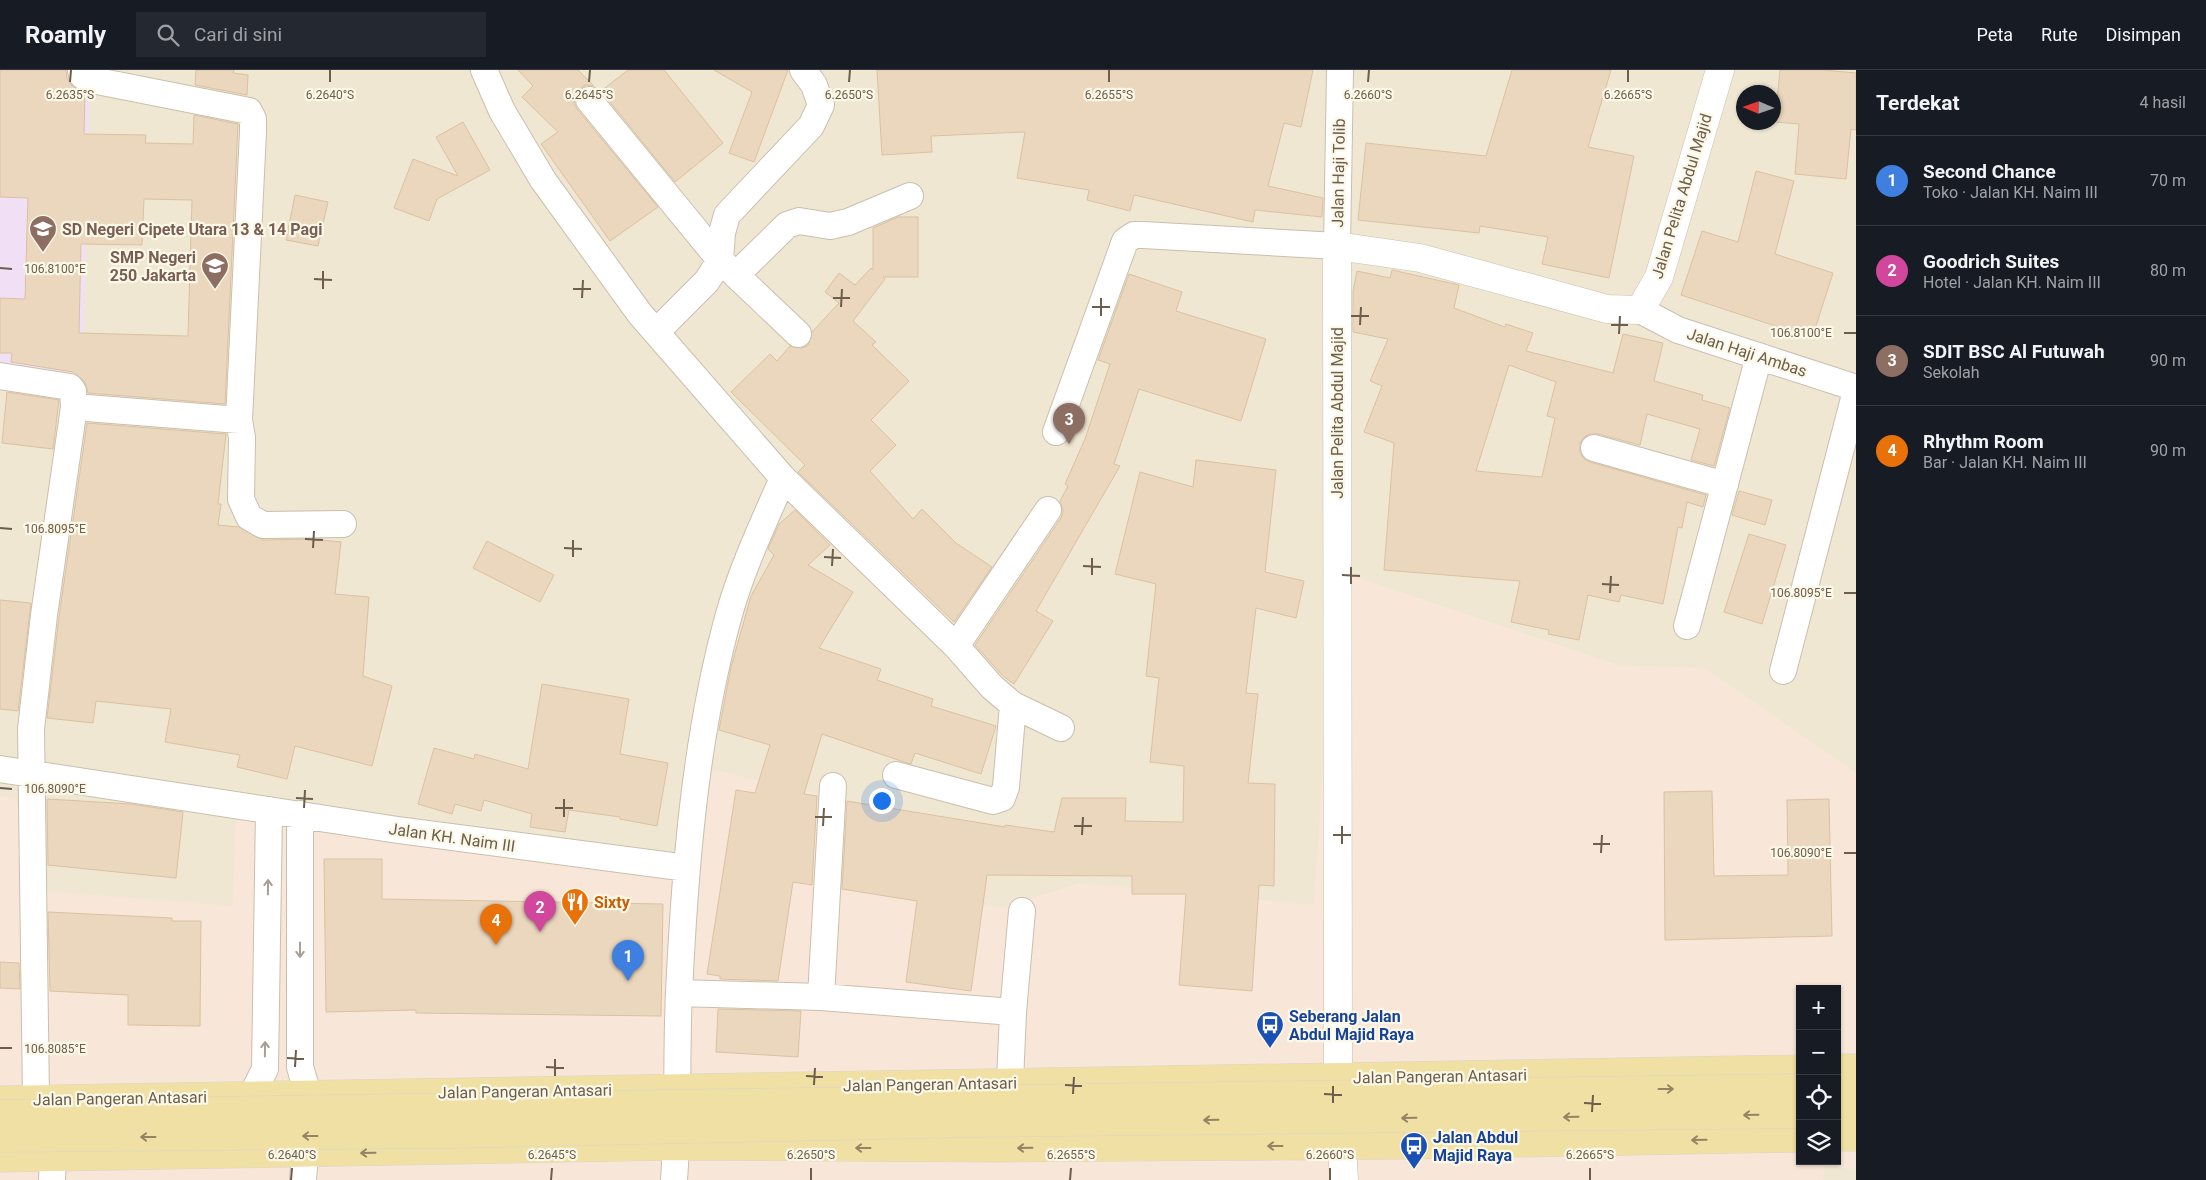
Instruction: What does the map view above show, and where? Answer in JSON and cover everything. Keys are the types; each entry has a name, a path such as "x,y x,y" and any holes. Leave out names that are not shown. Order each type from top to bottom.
{"main road":[{"path":"1841,1068 1856,1068"},
{"name":"Jalan Pangeran Antasari","path":"0,1100 1796,1069"},
{"path":"1841,1088 1856,1087"},
{"path":"0,1114 1461,1091 1796,1088"},
{"path":"0,1138 461,1134 976,1123 1796,1114"},
{"path":"1841,1114 1856,1114"},
{"path":"1841,1137 1856,1137"},
{"path":"0,1158 53,1169 304,1167 676,1146 998,1148 1796,1138"}],"street":[{"path":"81,70 82,75 87,79 249,111 253,119 239,420 242,438 242,499 249,517 263,524 343,524"},
{"path":"484,70 502,111 543,180 640,314 783,478 956,646 992,687 1013,705 1061,728"},
{"path":"728,268 722,233 727,215 811,126 821,105 814,85 804,70"},
{"name":"Jalan Haji Tolib","path":"1337,246 1340,70"},
{"name":"Jalan Pelita Abdul Majid","path":"1640,310 1659,277 1720,70"},
{"path":"589,100 728,268 798,334"},
{"path":"656,332 707,281 788,225 799,221 830,226 848,222 910,196"},
{"path":"1056,432 1125,241 1134,235 1337,246 1420,258 1607,309 1640,310"},
{"name":"Jalan Pelita Abdul Majid","path":"1337,246 1338,1078 1342,1145"},
{"name":"Jalan Haji Ambas","path":"1640,310 1678,330 1856,390"},
{"path":"1687,626 1759,356"},
{"path":"0,376 64,384 73,391 74,407 44,615 31,730 30,773 36,1099"},
{"path":"1783,671 1856,390"},
{"path":"74,407 239,420"},
{"path":"1594,448 1725,485"},
{"path":"674,1180 679,993 687,868 708,710 728,618 751,551 783,478"},
{"path":"956,646 1048,510"},
{"path":"896,775 993,801 1002,798 1006,787 1013,705"},
{"name":"Jalan KH. Naim III","path":"0,769 437,836 687,868"},
{"path":"821,997 833,786"},
{"path":"252,1095 265,1069 269,810"},
{"path":"300,814 300,1067 308,1094"},
{"path":"1010,1082 1013,1012 1022,911"},
{"path":"679,993 821,997 1013,1012"},
{"path":"1342,1145 1344,1180"}],"shaded area":[{"path":"0,70 1856,70 1856,1180 0,1180"},
{"name":"SD Negeri Cipete Utara 13 & 14 Pagi","path":"23,79 90,81 83,373 0,367 0,138"},
{"path":"1336,570 1617,665 1705,668 1856,773 1856,1169 1825,1166 1823,1180 0,1180 0,796 16,798 32,890 233,906 236,813 673,876 691,765 849,801 836,889 1003,907 1080,883 1314,905"}],"building":[{"path":"0,70 66,70 67,78 72,86 85,94 84,134 146,135 145,143 193,144 194,115 238,124 225,404 88,393 85,382 73,372 11,362 12,353 0,353 0,298 25,299 28,198 0,197","holes":["144,199 192,200 188,336 79,333 81,244 142,245"]},
{"path":"196,70 234,70 233,73 248,75 247,95 195,85"},
{"path":"518,70 578,70 594,86 586,85 579,89 575,95 574,103 577,109 658,207 610,241 541,144 558,132 522,97 533,86"},
{"path":"628,70 664,70 723,143 675,182 601,91"},
{"path":"714,70 788,70 754,162 729,153 752,92"},
{"path":"877,70 1313,70 1301,127 1284,123 1268,186 1323,198 1322,217 1255,210 1253,222 1134,195 1130,211 1087,200 1089,190 1017,178 1025,132 931,136 932,152 882,155"},
{"path":"1512,70 1611,70 1588,147 1634,156 1609,278 1542,264 1548,237 1480,226 1479,233 1358,220 1366,143 1486,156"},
{"path":"1780,70 1823,70 1856,73 1856,130 1851,129 1846,179 1795,174 1799,124 1781,122 1781,85 1779,85"},
{"path":"463,122 490,170 437,199 429,221 394,208 413,159 458,176 436,137"},
{"path":"1756,171 1794,181 1775,254 1833,273 1812,338 1681,295 1702,231 1738,242"},
{"path":"295,195 328,202 318,246 286,240"},
{"path":"898,217 918,217 918,277 883,277 885,279 853,321 876,342 872,345 909,381 871,420 896,445 870,471 913,519 922,509 956,543 992,567 954,622 798,472 805,465 731,392 770,354 777,361 790,346 802,348 808,345 812,332 839,303 825,292 839,273 855,285 871,268 873,270 873,228"},
{"path":"1392,270 1459,285 1454,308 1505,327 1506,324 1533,333 1526,351 1613,373 1623,334 1663,343 1654,381 1703,395 1702,400 1730,408 1714,466 1691,460 1700,429 1647,414 1640,445 1598,434 1590,434 1584,437 1580,443 1580,452 1584,459 1590,462 1706,495 1703,507 1687,502 1682,528 1678,527 1663,604 1621,595 1619,602 1588,595 1579,640 1548,634 1549,630 1511,622 1520,581 1384,570 1394,443 1364,432 1382,386 1370,381 1388,339 1353,332 1353,291 1357,271 1390,278","holes":["1509,365 1556,382 1547,416 1555,418 1542,477 1476,471"]},
{"path":"1129,274 1182,292 1176,311 1266,339 1241,421 1139,389 1114,464 1120,466 1036,611 1053,621 1014,684 1003,676 975,645 1061,518 1063,511 1060,501 1068,486 1065,484 1085,439 1110,364 1098,360"},
{"path":"7,392 59,400 53,449 2,443"},
{"path":"87,423 226,434 218,504 221,504 218,525 239,527 263,540 312,539 341,542 335,594 369,597 363,676 392,686 372,766 295,746 287,779 237,767 240,755 165,742 171,709 96,701 93,723 47,718 59,617"},
{"path":"1196,460 1276,470 1265,572 1304,581 1296,618 1256,608 1246,693 1258,694 1248,783 1275,784 1274,886 1259,885 1252,991 1179,985 1186,894 1132,894 1132,876 987,875 971,991 906,982 917,901 842,889 847,801 1005,827 1005,825 1054,832 1062,798 1126,798 1125,821 1183,822 1184,766 1150,762 1159,678 1146,676 1156,584 1115,574 1140,472 1193,487"},
{"path":"1739,491 1772,500 1765,525 1732,515"},
{"path":"795,510 830,545 808,565 853,592 819,648 881,669 877,680 933,699 931,706 996,726 981,774 915,753 911,764 822,734 804,794 817,796 812,885 793,882 778,981 720,979 720,976 707,974 736,790 755,793 770,745 719,730 731,667 751,596 774,555 768,549 779,524"},
{"path":"1749,534 1786,545 1762,624 1724,612"},
{"path":"487,541 554,575 540,602 473,568"},
{"path":"0,600 31,603 18,711 0,709"},
{"path":"542,684 629,699 620,754 668,763 657,826 620,819 620,817 569,810 565,832 530,827 532,814 484,800 481,811 455,804 452,814 418,804 434,748 474,759 475,754 528,769"},
{"path":"1712,791 1714,876 1788,875 1787,800 1829,799 1832,936 1665,940 1664,792"},
{"path":"47,799 131,804 183,812 176,878 48,865"},
{"path":"324,859 382,859 382,899 663,904 661,1016 416,1013 416,1010 326,1012"},
{"path":"48,912 172,918 172,921 201,921 200,1026 128,1025 128,995 50,991"},
{"path":"0,962 19,963 20,989 0,988"},
{"path":"718,1009 801,1011 798,1057 716,1052"}],"place":[{"name":"SD Negeri Cipete Utara 13 & 14 Pagi","path":"43,253"},
{"name":"SMP Negeri 250 Jakarta","path":"215,290"},
{"name":"SDIT BSC Al Futuwah","path":"1069,444"},
{"name":"Sixty","path":"575,926"},
{"name":"Goodrich Suites","path":"540,932"},
{"name":"Rhythm Room","path":"496,945"},
{"name":"Second Chance","path":"628,981"},
{"name":"Seberang Jalan Abdul Majid Raya","path":"1270,1049"},
{"name":"Jalan Abdul Majid Raya","path":"1414,1170"}]}
